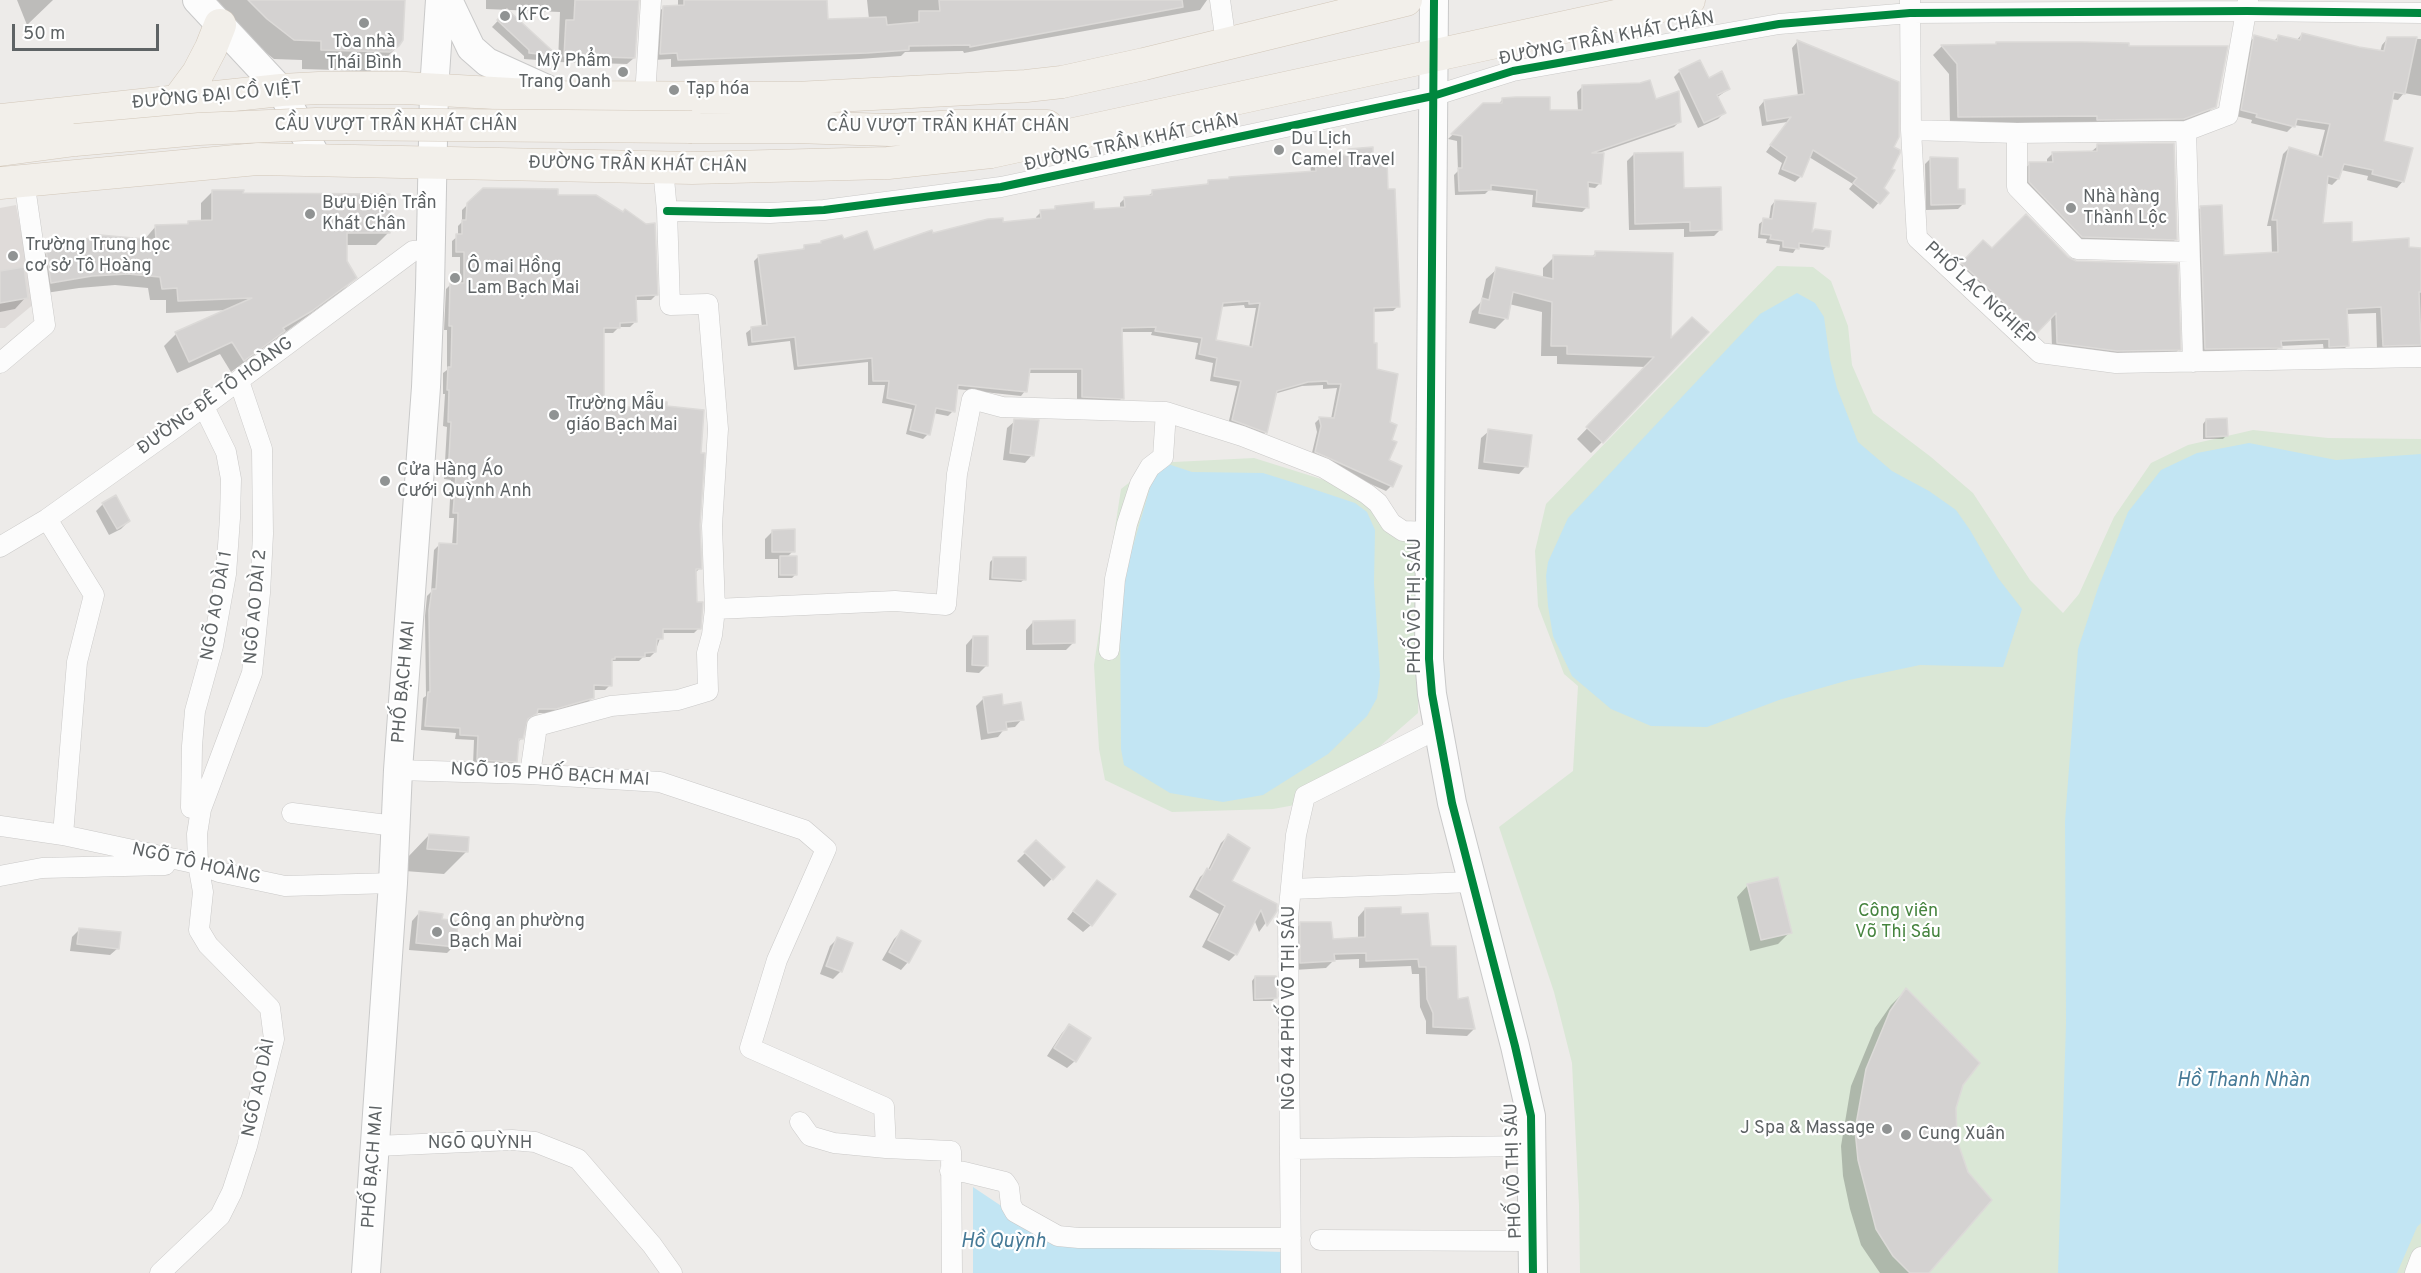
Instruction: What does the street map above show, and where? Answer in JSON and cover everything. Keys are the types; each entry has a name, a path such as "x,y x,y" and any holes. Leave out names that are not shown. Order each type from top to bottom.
{"main road":[{"path":"434,90 564,97 795,98 1026,86 1062,82 1134,66 1406,0"},
{"name":"ĐƯỜNG TRẦN KHÁT CHÂN","path":"433,162 663,168 801,167 888,163 991,152 1689,0"},
{"path":"194,164 209,139 211,122 200,108 177,100 198,73 220,25"},
{"name":"CẦU VƯỢT TRẦN KHÁT CHÂN","path":"794,127 962,108 1026,86"},
{"name":"ĐƯỜNG ĐẠI CỒ VIỆT","path":"0,120 281,90 319,88 434,90"},
{"path":"613,166 587,152 582,131 583,122 589,114 602,107 645,97"},
{"name":"CẦU VƯỢT TRẦN KHÁT CHÂN","path":"0,150 111,136 253,126 359,124 794,127 890,130 957,126 1102,127"},
{"path":"12,181 257,159 433,162"}],"street":[{"path":"197,0 281,90 318,160"},
{"name":"PHỐ BẠCH MAI","path":"366,1273 393,883 398,770 426,387 434,90 440,0"},
{"path":"448,0 471,48 487,62 564,97"},
{"path":"645,97 651,0"},
{"path":"1220,0 1226,43"},
{"name":"PHỐ VÕ THỊ SÁU","path":"1434,0 1429,659 1437,729 1452,803 1526,1091 1532,1146 1533,1273"},
{"path":"1911,130 2017,133 2186,131 2228,115 2248,5"},
{"name":"ĐƯỜNG TRẦN KHÁT CHÂN","path":"667,211 770,213 824,210 1001,187 1433,96 1513,71 1779,24 1910,6 2248,5 2421,13"},
{"name":"PHỐ LẠC NGHIỆP","path":"1910,6 1911,130 1917,238 2040,353 2116,363 2421,357"},
{"path":"2186,131 2193,362"},
{"path":"2017,133 2017,187 2077,249 2189,252"},
{"path":"530,774 537,726 611,706 678,700 708,691 707,653 712,636 715,609 712,526 718,429 708,304 670,305 667,211 663,168"},
{"path":"0,363 45,325 12,181"},
{"name":"ĐƯỜNG ĐÊ TÔ HOÀNG","path":"0,547 47,519 204,407 412,251 430,250"},
{"name":"NGÕ AO DÀI 2","path":"198,864 197,834 201,809 252,673 260,593 263,534 262,449 239,381"},
{"path":"715,609 895,601 946,605 957,474 972,399 1002,407 1166,412 1242,436 1324,468 1367,494 1378,503 1391,523 1403,531 1431,532"},
{"name":"NGÕ AO DÀI 1","path":"191,808 195,711 213,646 226,574 231,479 226,452 204,407"},
{"path":"1109,650 1115,579 1127,524 1140,484 1150,466 1163,457 1166,412"},
{"path":"47,519 94,595 77,662 63,835"},
{"path":"1291,889 1296,835 1305,796 1437,729"},
{"name":"NGÕ 105 PHỐ BẠCH MAI","path":"398,770 530,774 660,782 804,830 826,849 777,960 750,1048 884,1107 886,1148"},
{"path":"292,813 395,826"},
{"name":"NGÕ TÔ HOÀNG","path":"0,826 63,835 198,864 219,872 285,886 393,883"},
{"path":"0,876 42,868 198,864"},
{"name":"NGÕ AO DÀI","path":"160,1273 220,1216 232,1192 247,1146 274,1039 270,1008 208,945 199,930 203,892 198,864"},
{"name":"NGÕ 44 PHỐ VÕ THỊ SÁU","path":"1291,1273 1288,981 1291,889 1472,882"},
{"path":"800,1122 810,1136 834,1143 886,1148 954,1144 950,1171 952,1273"},
{"name":"NGÕ QUỲNH","path":"376,1146 512,1140 535,1142 567,1154 578,1159 652,1245 672,1273"},
{"path":"1291,1149 1532,1146"},
{"path":"950,1171 1005,1182 1009,1188 1011,1204 1015,1212 1058,1236 1079,1238 1291,1238"},
{"path":"1320,1240 1533,1241"}],"shaded area":[{"name":"Trường Trung học cơ sở Tô Hoàng","path":"16,205 35,303 5,328 0,328 0,208"}],"green space":[{"name":"Công viên Võ Thị Sáu","path":"1777,266 1813,267 1831,281 1848,326 1852,365 1873,413 1931,457 1973,493 2030,580 2063,613 2079,594 2114,517 2151,463 2188,445 2253,430 2328,438 2421,439 2421,1253 2415,1273 1580,1273 1572,1063 1554,992 1499,827 1573,771 1578,686 1564,674 1538,606 1535,551 1546,504"},
{"path":"1254,458 1353,489 1399,517 1421,560 1418,713 1317,801 1273,809 1172,812 1105,780 1099,749 1094,665 1121,489 1154,463"}],"water":[{"path":"1797,293 1815,303 1824,317 1830,360 1837,388 1858,442 1892,471 1929,491 1956,510 1998,578 2022,609 2003,667 1920,665 1849,680 1779,700 1707,727 1651,726 1611,709 1572,676 1553,636 1548,606 1546,576 1548,562 1568,518 1760,314"},
{"name":"Hồ Thanh Nhàn","path":"2249,443 2336,460 2421,454 2421,1223 2417,1227 2397,1273 2058,1273 2066,1024 2065,821 2078,649 2098,588 2128,512 2161,470 2197,453"},
{"path":"1168,464 1192,472 1263,473 1295,483 1355,503 1367,512 1375,530 1374,583 1380,676 1377,698 1367,716 1328,754 1263,795 1223,802 1170,793 1124,765 1121,749 1120,606 1131,553 1152,481 1158,469"},
{"name":"Hồ Quỳnh","path":"973,1187 1061,1246 1284,1252 1281,1273 973,1273"}],"building":[{"path":"248,0 405,0 403,40 390,52 321,50 321,41 294,40 267,19"},
{"path":"575,0 639,0 635,58 564,56 566,20 574,20"},
{"path":"684,0 827,0 828,19 886,17 887,25 919,22 919,11 940,11 939,0 1182,0 1183,7 970,47 970,45 909,46 909,50 867,53 678,60 677,53 660,54 663,6 684,5"},
{"path":"507,9 558,56 529,53 529,50 497,20"},
{"path":"2302,33 2384,51 2387,37 2417,37 2405,94 2394,92 2384,141 2413,148 2404,182 2372,174 2373,170 2344,164 2339,179 2328,176 2323,223 2352,222 2352,242 2409,238 2409,247 2421,248 2421,292 2419,292 2421,345 2383,346 2381,307 2347,309 2349,346 2329,347 2329,339 2281,341 2282,348 2205,349 2200,206 2222,205 2224,255 2278,252 2277,220 2272,220 2289,147 2322,157 2330,124 2297,119 2295,127 2256,117 2257,114 2241,110 2254,35 2277,41 2278,35 2300,40"},
{"path":"1797,40 1899,82 1899,137 1894,147 1900,150 1900,153 1892,169 1895,170 1884,188 1889,193 1880,204 1853,183 1857,178 1813,150 1802,177 1782,169 1787,157 1770,145 1791,117 1767,121 1764,100 1804,94"},
{"path":"1996,42 2228,46 2216,107 2184,119 2097,120 2097,116 1958,117 1957,64 1941,45 1996,44"},
{"path":"1700,60 1709,78 1722,71 1730,89 1717,95 1726,113 1704,123 1679,70"},
{"path":"1650,80 1656,99 1679,91 1681,122 1592,153 1604,153 1601,184 1588,182 1589,208 1536,202 1537,190 1491,185 1491,190 1459,191 1458,168 1462,168 1462,136 1451,134 1483,103 1502,103 1502,98 1550,97 1550,110 1582,110 1582,85 1640,83"},
{"path":"2174,143 2177,240 2082,237 2029,182 2029,162 2053,162 2052,152 2097,151 2097,144"},
{"path":"1373,147 1373,160 1387,159 1388,189 1395,189 1400,307 1374,308 1377,369 1398,374 1390,422 1397,425 1392,440 1397,442 1389,460 1402,466 1393,487 1315,452 1321,426 1319,417 1334,418 1341,384 1328,384 1327,381 1308,382 1277,391 1267,433 1232,420 1241,381 1214,376 1217,358 1199,354 1202,338 1155,331 1156,327 1122,328 1124,399 1082,397 1082,369 1030,369 1027,392 958,385 955,412 936,408 930,435 910,430 916,405 887,398 889,381 873,381 872,358 798,366 795,337 752,342 751,327 767,325 758,255 804,249 804,245 821,243 821,241 842,235 844,239 867,231 874,250 932,230 933,233 988,219 1003,218 1003,222 1041,218 1040,210 1055,209 1055,206 1094,202 1094,209 1125,207 1124,197 1152,195 1152,190 1208,184 1208,180 1229,179 1229,177 1316,171 1315,156 1349,155 1348,149","holes":["1249,301 1249,304 1260,303 1252,347 1216,340 1223,303"]},
{"path":"1683,152 1684,188 1721,187 1722,230 1690,231 1690,222 1635,224 1634,153"},
{"path":"1930,157 1958,158 1958,189 1965,189 1965,204 1931,205"},
{"path":"483,188 558,189 558,195 596,195 623,212 625,209 646,224 655,223 658,295 636,296 637,322 620,323 620,328 604,328 604,405 640,408 641,400 667,402 667,406 704,410 701,453 705,453 700,525 702,569 696,569 697,602 703,602 701,629 663,629 663,639 657,639 656,652 645,653 645,657 615,657 612,659 612,686 594,685 594,698 556,709 538,709 537,714 528,719 523,739 519,739 517,762 477,760 478,736 460,735 460,728 425,726 428,692 430,692 429,610 432,589 436,589 439,543 457,544 458,513 453,513 456,475 448,475 451,422 448,422 449,390 447,390 448,367 451,367 452,326 449,326 450,283 464,283 464,252 456,252 456,234 462,234 462,220 466,220 467,203"},
{"path":"212,190 244,190 243,193 390,194 390,233 347,233 347,261 357,278 312,311 283,328 285,331 244,361 232,342 189,362 175,332 252,298 178,301 177,288 162,289 160,277 128,274 92,276 51,283 46,250 100,235 156,240 155,225 188,224 188,221 212,220"},
{"path":"1775,200 1816,203 1812,232 1815,229 1831,231 1829,247 1799,243 1799,249 1783,247 1783,241 1770,239 1771,235 1761,234 1763,218 1772,219"},
{"path":"2026,214 2068,257 2076,261 2178,264 2181,350 2117,351 2057,343 2056,313 2037,333 1961,263 1983,240 1992,248"},
{"path":"1595,251 1673,253 1671,338 1692,317 1709,332 1603,443 1586,427 1654,357 1567,354 1567,346 1551,346 1552,302 1513,292 1508,319 1479,313 1482,298 1489,300 1496,267 1553,279 1553,255 1595,256"},
{"path":"24,267 28,298 0,303 0,271"},
{"path":"2227,418 2228,436 2206,437 2206,419"},
{"path":"1014,419 1039,420 1034,456 1010,453"},
{"path":"1488,429 1532,435 1528,467 1484,462"},
{"path":"116,495 130,521 117,529 102,503"},
{"path":"795,529 795,552 772,552 772,530"},
{"path":"780,556 797,556 797,575 780,575"},
{"path":"993,557 1026,557 1026,580 992,578"},
{"path":"1075,620 1075,643 1033,644 1033,621"},
{"path":"973,636 988,636 988,666 972,665"},
{"path":"1002,694 1003,705 1021,702 1024,720 1006,722 1007,730 988,733 983,697"},
{"path":"429,834 469,837 468,852 427,849"},
{"path":"1228,834 1250,848 1232,881 1277,904 1277,911 1267,926 1261,910 1237,955 1208,940 1225,906 1196,889 1207,868 1210,870"},
{"path":"1036,840 1065,867 1053,880 1024,852"},
{"path":"1778,877 1792,933 1761,940 1747,884"},
{"path":"1097,880 1116,894 1092,926 1073,911"},
{"path":"1401,907 1401,914 1428,913 1431,946 1456,946 1458,999 1468,997 1475,1029 1433,1027 1433,1013 1427,999 1426,967 1419,967 1418,959 1366,961 1366,953 1334,954 1335,961 1300,963 1300,922 1331,922 1333,939 1365,937 1365,908"},
{"name":"Công an phường Bạch Mai","path":"419,911 443,914 442,919 458,921 456,947 416,943"},
{"path":"79,928 121,932 119,949 77,944"},
{"path":"901,930 921,941 909,963 889,952"},
{"path":"837,937 853,943 842,972 826,966"},
{"path":"1255,976 1276,976 1277,998 1255,999"},
{"name":"Cung Xuân","path":"1906,988 1980,1063 1963,1085 1956,1108 1957,1140 1968,1172 1992,1200 1929,1273 1910,1273 1893,1256 1876,1229 1858,1160 1855,1130 1866,1069 1890,1011"},
{"path":"1069,1024 1091,1038 1076,1062 1054,1048"}],"cycle path":[{"path":"1434,0 1429,659 1432,694 1452,803 1531,1116 1533,1273"},
{"path":"667,211 770,213 824,210 1001,187 1433,96 1513,71 1779,24 1910,13 2247,11 2421,13"}],"place":[{"name":"KFC","path":"505,16"},
{"name":"Tòa nhà Thái Bình","path":"364,23"},
{"name":"Mỹ Phẩm Trang Oanh","path":"623,72"},
{"name":"Tạp hóa","path":"674,90"},
{"name":"Du Lịch Camel Travel","path":"1279,150"},
{"name":"Nhà hàng Thành Lộc","path":"2071,208"},
{"name":"Bưu Điện Trần Khát Chân","path":"310,214"},
{"name":"Trường Trung học cơ sở Tô Hoàng","path":"13,256"},
{"name":"Ô mai Hồng Lam Bạch Mai","path":"455,278"},
{"name":"Trường Mẫu giáo Bạch Mai","path":"554,415"},
{"name":"Cửa Hàng Áo Cưới Quỳnh Anh","path":"385,481"},
{"name":"Công an phường Bạch Mai","path":"437,932"},
{"name":"J Spa & Massage","path":"1887,1129"},
{"name":"Cung Xuân","path":"1906,1135"}]}
